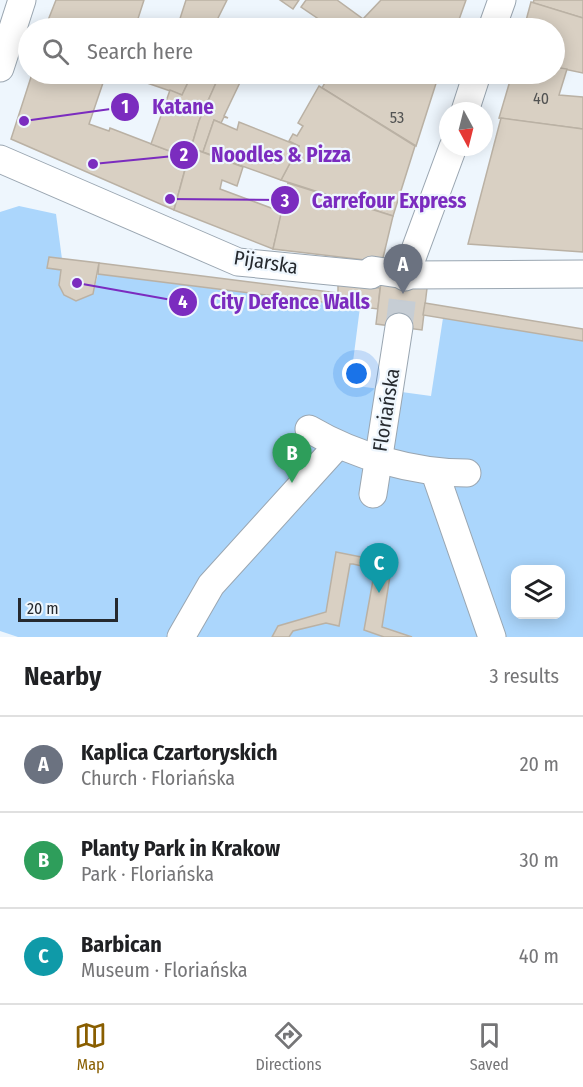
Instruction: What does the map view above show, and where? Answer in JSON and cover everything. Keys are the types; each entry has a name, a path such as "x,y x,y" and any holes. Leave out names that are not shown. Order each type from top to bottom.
{"street":[{"path":"0,68 22,0"},
{"path":"496,18 502,0"},
{"path":"468,102 474,84"},
{"path":"405,276 450,156"},
{"name":"Pijarska","path":"0,159 238,262 372,275 372,270 405,276 583,274"},
{"name":"Floriańska","path":"373,494 399,327"},
{"path":"309,429 337,446 379,458 435,473 467,473"},
{"path":"181,637 211,585 337,446"},
{"path":"435,473 492,637"}],"shaded area":[{"path":"19,206 56,214 62,259 49,257 47,268 61,270 61,289 66,296 76,301 93,294 98,274 360,307 350,385 431,396 443,318 583,341 583,637 18,637 0,631 0,212"}],"building":[{"path":"56,0 144,0 138,18 49,18"},
{"path":"186,0 227,0 218,18 180,18"},
{"path":"280,0 299,0 293,9"},
{"path":"306,0 337,0 362,18 317,18 301,7"},
{"path":"381,0 466,0 460,18 364,18"},
{"path":"534,0 583,0 583,18 533,3"},
{"path":"531,2 583,18 583,73 565,69 565,18 527,18"},
{"path":"29,84 103,84 89,124 109,131 110,128 188,158 174,210 11,139"},
{"path":"150,84 187,84 182,95"},
{"path":"187,84 216,84 199,121 188,158 151,144 170,90 182,95"},
{"path":"216,84 239,84 224,116 228,118 224,117 221,123 214,120 203,152 191,148 199,121"},
{"path":"324,84 436,84 416,146 322,88"},
{"path":"509,84 562,84 559,95 583,97 583,129 499,118"},
{"path":"319,86 415,146 393,216 281,180 299,146 289,141 293,134 297,136 303,126 298,123"},
{"path":"501,118 583,129 583,252 468,244 491,156 493,156"},
{"path":"214,120 237,130 239,122 299,146 281,180 203,152"},
{"path":"191,148 243,167 237,186 222,180 220,189 282,212 273,249 174,210"},
{"path":"288,183 393,216 382,262 273,249"},
{"path":"49,257 99,263 93,294 76,301 64,295 59,285 61,270 47,268"},
{"path":"99,263 338,293 338,284 380,288 378,309 98,274"},
{"path":"382,274 428,280 422,330 376,324"},
{"path":"425,303 583,329 583,341 423,315"},
{"path":"336,552 392,563 382,627 412,637 384,637 364,630 375,569 350,564 339,626 326,623 293,631 289,637 272,637 278,626 326,612"}],"tunnel":[{"path":"399,327 405,277"}],"place":[{"name":"Katane","path":"24,121"},
{"name":"Noodles & Pizza","path":"93,164"},
{"name":"Carrefour Express","path":"170,199"},
{"name":"City Defence Walls","path":"77,283"},
{"name":"Kaplica Czartoryskich","path":"403,294"},
{"name":"Planty Park in Krakow","path":"292,483"},
{"name":"Barbican","path":"379,593"}]}
